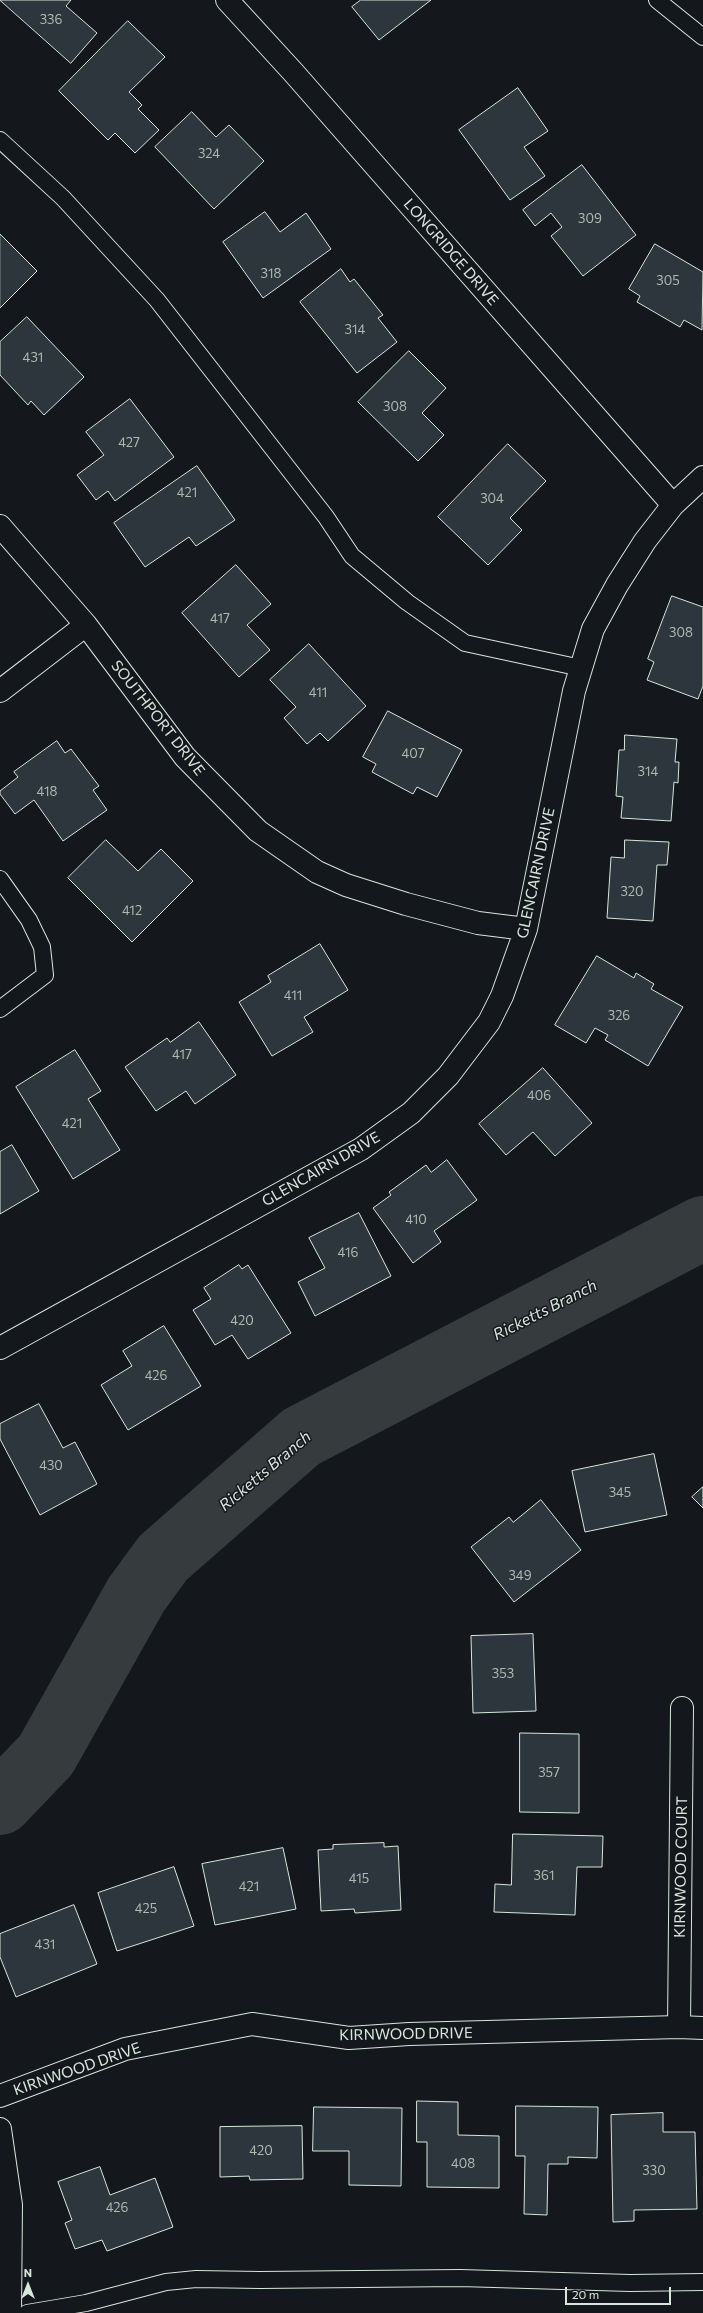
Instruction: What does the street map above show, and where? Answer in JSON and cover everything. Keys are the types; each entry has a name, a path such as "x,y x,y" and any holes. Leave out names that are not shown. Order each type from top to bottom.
{"street":[{"name":"LONGRIDGE DRIVE","path":"227,0 293,72 673,505"},
{"name":"GLENCAIRN DRIVE","path":"0,1348 361,1149 411,1113 448,1076 489,1022 502,996 526,929 574,691 593,629 616,584 646,541 673,505 703,478"},
{"name":"SOUTHPORT DRIVE","path":"0,526 86,625 185,757 258,831 317,872 346,885 406,904 478,923 526,929"},
{"path":"0,691 86,625"},
{"name":"KIRNWOOD COURT","path":"679,2027 682,1708"},
{"name":"KIRNWOOD DRIVE","path":"0,2096 125,2049 252,2024 350,2038 417,2034 679,2027 703,2028"},
{"path":"0,2129 11,2206 10,2313"}],"lane":[{"path":"657,0 703,37"},
{"path":"0,140 63,198 157,300 246,411 326,517 352,556 407,602 465,643 581,668"},
{"path":"0,878 30,920 42,947 45,975 0,1009"},
{"path":"27,2313 86,2303 166,2282 196,2279 260,2280 460,2278 630,2283 703,2282"}],"building":[{"path":"0,0 71,0 66,6 97,33 71,63"},
{"path":"361,0 431,0 379,40 352,7"},
{"path":"128,21 165,57 129,92 142,105 138,109 159,130 135,153 115,133 108,140 59,91"},
{"path":"518,88 548,131 524,147 545,176 510,200 459,130"},
{"path":"192,112 216,137 229,125 264,161 214,209 155,147"},
{"path":"582,165 636,235 583,276 551,236 562,227 551,213 535,226 523,210"},
{"path":"265,212 280,232 306,213 331,249 263,298 223,242"},
{"path":"0,234 37,271 0,308"},
{"path":"655,244 703,272 702,330 684,320 680,327 637,302 640,296 629,289"},
{"path":"341,269 350,282 354,279 383,315 378,318 397,342 357,373 300,302"},
{"path":"27,317 84,377 44,415 31,401 28,405 0,375 0,342"},
{"path":"409,351 446,388 422,413 444,435 418,461 358,402"},
{"path":"130,399 174,457 115,501 108,491 96,500 77,475 104,455 86,432"},
{"path":"508,444 546,481 510,518 522,530 488,565 438,517"},
{"path":"197,466 235,520 196,546 189,537 145,567 114,523"},
{"path":"236,565 271,604 247,625 270,650 239,677 182,613"},
{"path":"672,596 703,607 703,686 698,699 647,680 654,662 648,659"},
{"path":"309,644 366,706 328,741 320,733 307,744 284,718 296,707 270,680"},
{"path":"388,711 462,750 437,797 417,787 413,794 372,772 376,764 363,757"},
{"path":"625,735 677,739 675,762 679,762 678,783 674,782 671,821 621,818 623,797 616,796 619,750 624,750"},
{"path":"57,741 65,753 71,749 99,786 93,790 107,810 63,841 34,800 15,814 0,794 0,791 18,777 14,772"},
{"path":"106,840 138,871 161,849 193,881 132,942 68,878"},
{"path":"625,840 669,842 667,865 657,865 653,921 607,918 611,857 624,858"},
{"path":"320,944 348,990 304,1017 313,1032 272,1056 239,1002 271,982 268,976"},
{"path":"597,956 634,978 636,973 654,984 651,989 683,1007 648,1066 605,1040 608,1035 595,1028 586,1043 555,1025"},
{"path":"199,1022 236,1075 195,1104 186,1091 156,1111 125,1067 167,1038 170,1042"},
{"path":"75,1050 101,1091 88,1099 120,1150 73,1179 16,1087"},
{"path":"543,1068 592,1123 555,1156 533,1132 506,1155 479,1124"},
{"path":"12,1145 39,1191 0,1214 0,1152"},
{"path":"447,1160 477,1200 434,1231 441,1242 413,1263 373,1208 391,1195 389,1192 426,1165 431,1172"},
{"path":"359,1213 391,1276 315,1316 298,1282 325,1268 309,1238"},
{"path":"239,1265 242,1269 248,1265 291,1333 248,1359 232,1335 215,1345 193,1310 211,1299 204,1288"},
{"path":"164,1326 201,1386 128,1430 101,1385 132,1366 123,1351"},
{"path":"39,1404 63,1448 75,1442 97,1484 40,1515 0,1439 0,1424"},
{"path":"654,1454 667,1515 585,1532 572,1471"},
{"path":"703,1487 703,1508 692,1497"},
{"path":"541,1500 581,1550 514,1602 471,1547 509,1517 513,1522"},
{"path":"533,1634 536,1711 473,1713 471,1636"},
{"path":"520,1733 579,1734 579,1813 520,1812"},
{"path":"513,1834 603,1836 602,1867 577,1867 575,1915 494,1912 495,1884 511,1885"},
{"path":"384,1843 384,1847 398,1846 401,1910 355,1913 354,1909 321,1911 318,1850 333,1849 333,1845"},
{"path":"283,1848 296,1909 215,1925 202,1864"},
{"path":"174,1867 194,1926 117,1951 98,1893"},
{"path":"74,1905 97,1964 16,1997 0,1957 0,1934"},
{"path":"417,2101 458,2102 458,2135 499,2136 499,2188 427,2187 427,2142 417,2142"},
{"path":"516,2106 598,2107 597,2158 568,2157 568,2164 548,2164 547,2215 524,2214 525,2156 516,2156"},
{"path":"314,2107 402,2108 401,2186 349,2185 349,2151 313,2151"},
{"path":"663,2113 663,2132 695,2132 697,2209 634,2210 634,2221 613,2222 611,2115"},
{"path":"302,2126 303,2179 250,2180 249,2176 220,2177 220,2127"},
{"path":"100,2167 110,2195 155,2178 173,2227 107,2251 102,2240 75,2249 65,2223 72,2220 58,2182"}],"waterway":[{"name":"Ricketts Branch","path":"0,1803 46,1755 136,1595 163,1558 301,1437 703,1228"}]}
